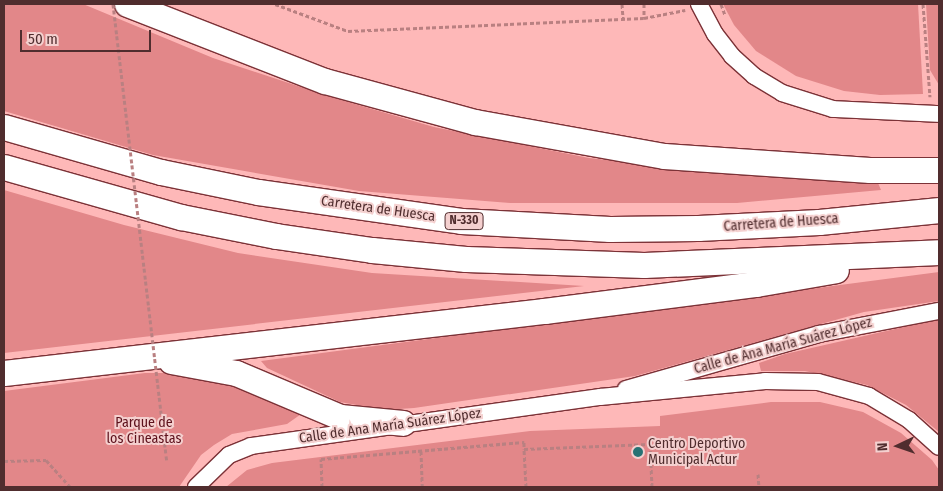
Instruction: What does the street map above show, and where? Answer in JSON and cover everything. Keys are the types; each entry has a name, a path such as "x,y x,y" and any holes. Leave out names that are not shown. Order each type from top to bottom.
{"highway":[{"path":"127,4 325,81 475,122 664,156 851,169 939,170"},
{"name":"Carretera de Huesca","path":"4,127 152,169 258,192 460,221 601,228 698,228 800,223 939,210"},
{"path":"4,167 191,218 285,237 438,256 644,265 938,252"},
{"path":"4,373 116,358 746,286 938,252"},
{"path":"116,358 200,365 236,373 340,416 403,423"}],"street":[{"path":"700,6 732,56 754,76 782,92 833,109 937,107"},
{"name":"Calle de Ana María Suárez López","path":"600,397 801,338 939,311"},
{"name":"Calle de Ana María Suárez López","path":"196,487 229,455 251,446 403,423 600,397 765,381 818,382 879,401 910,420 939,447"}],"path":[{"path":"113,4 167,461"},
{"path":"275,4 348,31 644,18 700,6"},
{"path":"622,4 623,19"},
{"path":"644,4 644,18"},
{"path":"721,4 730,22"},
{"path":"922,4 930,97 937,107"},
{"path":"921,97 930,97"},
{"path":"322,487 320,460 524,442 526,487"},
{"path":"524,449 650,444 652,487"},
{"path":"421,451 422,487"},
{"path":"4,461 46,460 70,487"},
{"path":"758,474 758,487"},
{"path":"795,487 816,487"}],"green space":[{"path":"4,4 83,4 213,58 331,97 434,127 589,158 766,177 878,183 881,190 737,203 510,203 359,191 153,155 4,111"},
{"path":"723,4 918,4 923,94 880,95 844,91 796,76 756,51 734,25"},
{"path":"926,4 939,4 939,85 930,70"},
{"path":"4,190 124,225 238,253 372,273 584,286 4,353"},
{"path":"939,272 939,301 864,312 635,376 414,408 384,410 340,402 267,368 261,361"},
{"path":"939,319 939,432 906,405 867,385 805,371 761,371 759,363 785,354"},
{"name":"Parque de los Cineastas","path":"145,373 184,373 216,377 304,412 287,424 232,434 201,455 179,487 4,487 4,391"},
{"name":"Centro Deportivo Municipal Actur","path":"771,402 820,402 863,412 901,433 932,460 939,470 939,487 226,487 247,470 272,463 530,431 660,426 660,416"}],"place":[{"name":"Centro Deportivo Municipal Actur","path":"638,452"}]}
